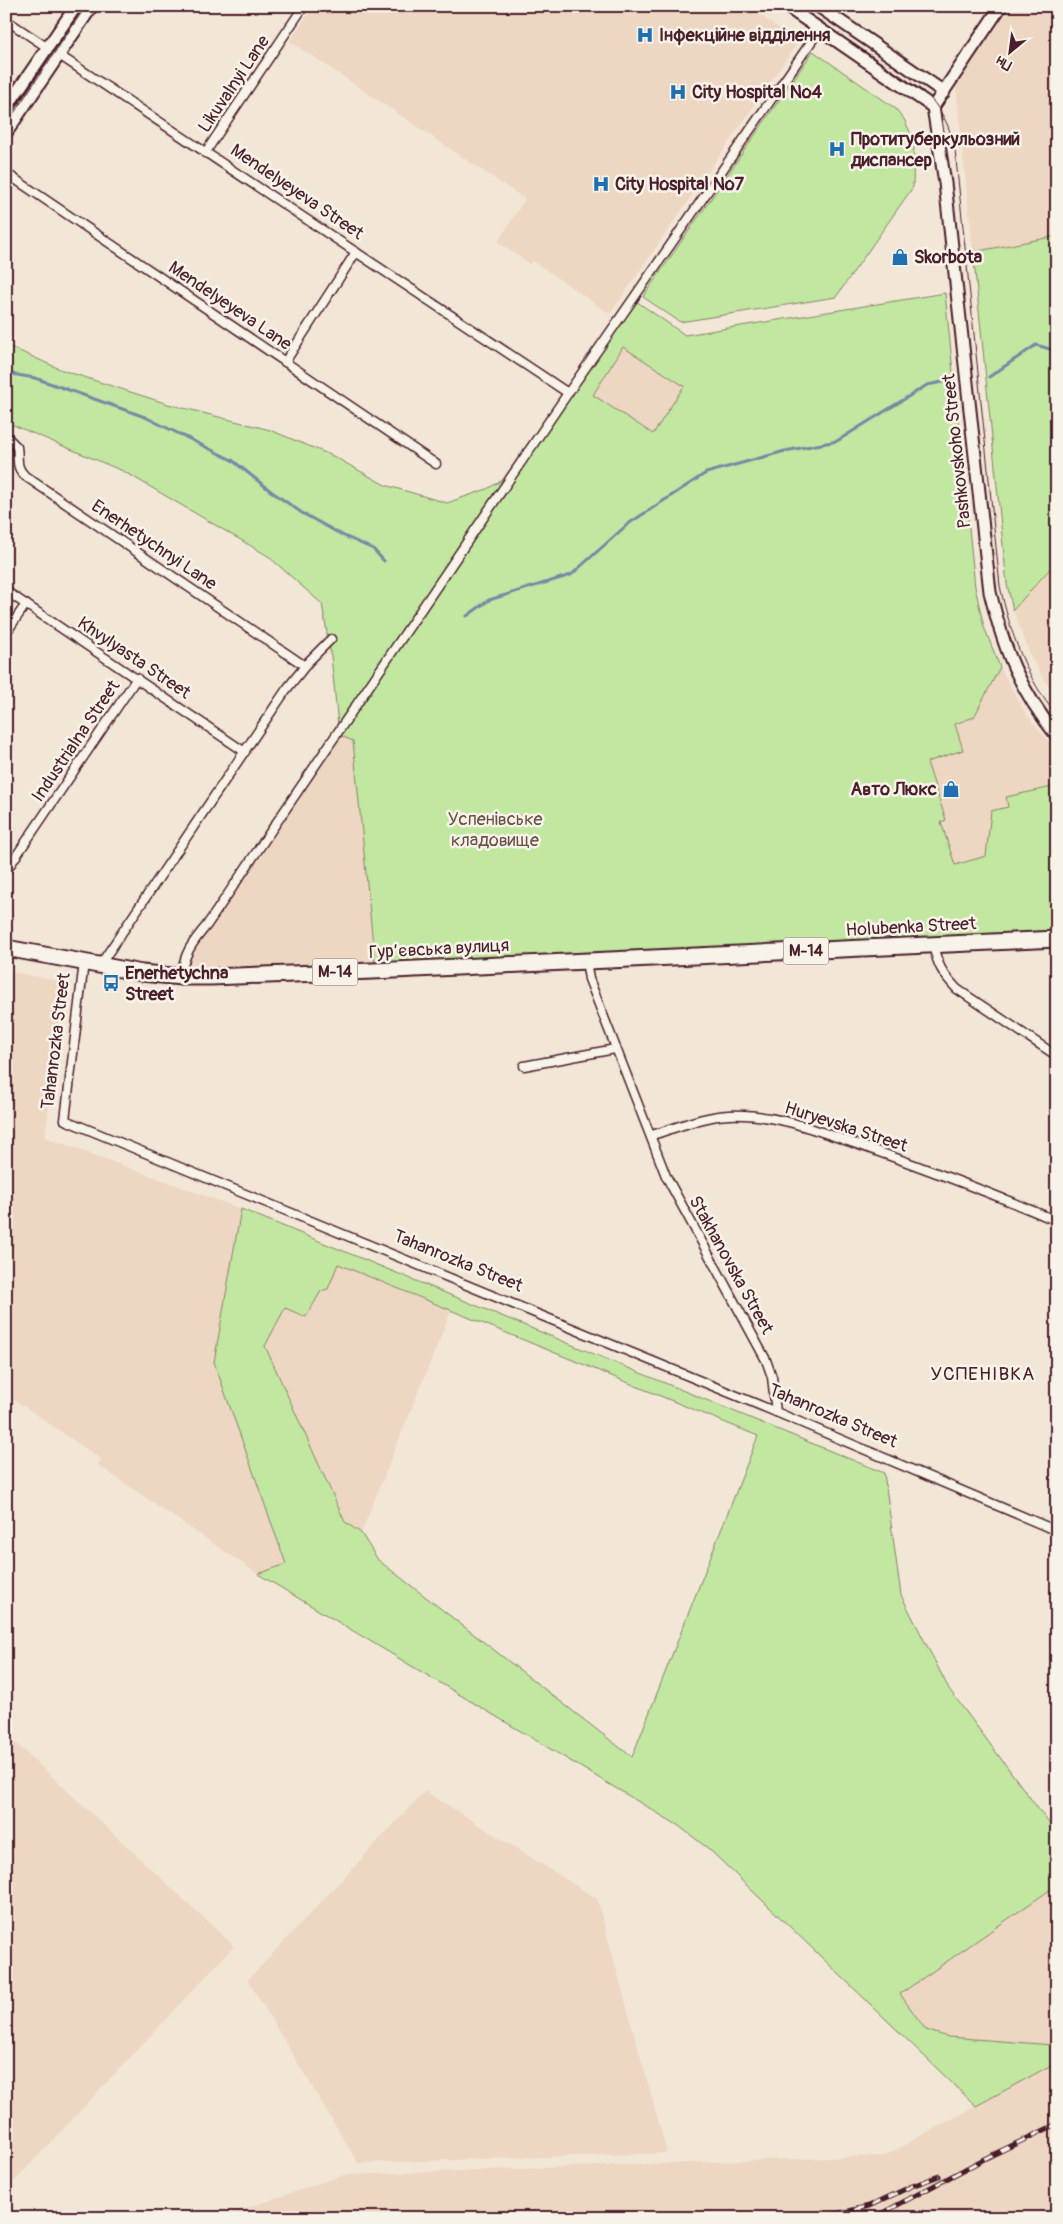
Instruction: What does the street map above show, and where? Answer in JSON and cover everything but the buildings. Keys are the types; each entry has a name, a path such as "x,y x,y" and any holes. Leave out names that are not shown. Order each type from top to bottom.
{"highway":[{"name":"Holubenka Street","path":"586,961 1057,939"},
{"name":"Tahanrozka Street","path":"6,948 84,962"},
{"name":"Гур’євська вулиця","path":"84,962 142,973 181,977 373,971 586,961"}],"street":[{"path":"6,108 76,6"},
{"path":"6,133 92,6"},
{"name":"Likuvalnyi Lane","path":"205,153 304,6"},
{"path":"786,6 934,107 1001,6"},
{"path":"818,6 944,92"},
{"path":"181,977 183,959 190,945 206,925 568,393 830,14"},
{"name":"Mendelyeyeva Street","path":"6,20 568,393"},
{"name":"Pashkovskoho Street","path":"941,146 944,92"},
{"name":"Pashkovskoho Street","path":"934,107 941,146 990,592 997,623 1012,666 1036,708 1057,736"},
{"name":"Mendelyeyeva Lane","path":"6,173 436,464"},
{"path":"285,362 356,252"},
{"name":"Enerhetychnyi Lane","path":"6,436 17,447 17,465 26,476 305,666"},
{"name":"Khvylyasta Street","path":"6,590 245,752"},
{"path":"6,633 26,604"},
{"path":"100,965 286,690 305,666 331,639"},
{"name":"Industrialna Street","path":"6,871 137,678"},
{"path":"933,945 938,965 944,976 957,989 1057,1056"},
{"path":"586,961 589,979 615,1049 652,1135"},
{"name":"Tahanrozka Street","path":"84,962 65,1120 776,1412 1057,1531"},
{"path":"524,1066 615,1049"},
{"name":"Huryevska Street","path":"652,1135 706,1119 728,1115 789,1122 960,1182 1057,1222"},
{"name":"Stakhanovska Street","path":"652,1135 666,1176 766,1360 773,1386 776,1412"}],"shaded area":[{"name":"City Hospital №4","path":"314,6 747,6 798,42 610,314 533,261 530,264 498,242 525,199 290,41"},
{"path":"1003,6 1057,6 1057,236 973,252 955,75"},
{"path":"623,347 684,386 654,434 592,395"},
{"path":"1057,561 1057,700 1032,659 1013,610"},
{"path":"1000,667 1026,714 1057,752 1057,786 1006,797 1008,807 991,812 986,856 955,866 941,822 946,820 927,762 963,750 955,724 974,717"},
{"path":"339,735 353,740 375,965 177,973"},
{"path":"6,971 65,982 45,1137 241,1209 214,1362 286,1564 258,1574 98,1465 101,1459 6,1394"},
{"path":"338,1264 451,1311 361,1533 345,1522 265,1346 285,1308 306,1317 321,1291 328,1288"},
{"path":"6,1734 234,1946 6,2190"},
{"path":"425,1791 597,1899 667,2153 358,2163 248,1980"},
{"path":"1057,1885 1057,2043 1053,2045 948,2037 926,2030 900,1994"},
{"path":"1057,2062 1057,2218 218,2218 344,2175 884,2156"}],"green space":[{"path":"813,51 895,108 904,119 914,141 913,187 836,297 680,322 643,297"},
{"path":"1057,236 1057,561 1013,610 1007,584 973,252"},
{"name":"Успенівське кладовище","path":"945,293 975,587 984,627 1000,667 974,717 955,724 963,750 927,762 946,820 941,822 955,865 986,856 991,811 1008,807 1006,797 1057,786 1057,930 375,965 353,741 339,735 331,656 322,604 268,556 125,472 6,422 6,345 62,370 168,404 270,430 333,456 385,485 447,503 487,489 513,474 636,301 685,335","holes":["623,347 684,386 653,434 593,395"]},
{"path":"241,1209 884,1473 901,1595 949,1689 1057,1834 1057,1885 900,1994 926,2030 948,2037 1053,2045 1057,2043 1057,2062 976,2106 710,1850 679,1826 258,1574 286,1564 214,1362","holes":["338,1264 758,1436 632,1757 378,1560 361,1533 345,1522 265,1346 285,1308 306,1317 321,1291 328,1289"]}],"waterway":[{"path":"989,377 1036,345 1057,351"},
{"path":"6,373 35,378 145,417 232,460 302,513 344,536 373,549 384,561"},
{"path":"467,616 489,600 571,575 628,524 706,473 785,451 837,441 927,385 948,381"}],"tram line":[{"path":"6,125 86,6"},
{"path":"798,6 923,91 940,110 950,133 955,150 1000,586 1014,637 1028,670 1036,686 1057,716"}],"railway":[{"path":"873,2218 984,2159 1057,2124"},
{"path":"820,2218 869,2206 939,2176"}],"place":[{"name":"Інфекційне відділення","path":"645,35"},
{"name":"City Hospital №4","path":"678,92"},
{"name":"Протитуберкульозний диспансер","path":"837,149"},
{"name":"City Hospital №7","path":"601,184"},
{"name":"Skorbota","path":"900,257"},
{"name":"Авто Люкс","path":"951,789"},
{"name":"Enerhetychna Street","path":"111,983"}],"district":[{"name":"УСПЕНІВКА","path":"983,1374"}]}
